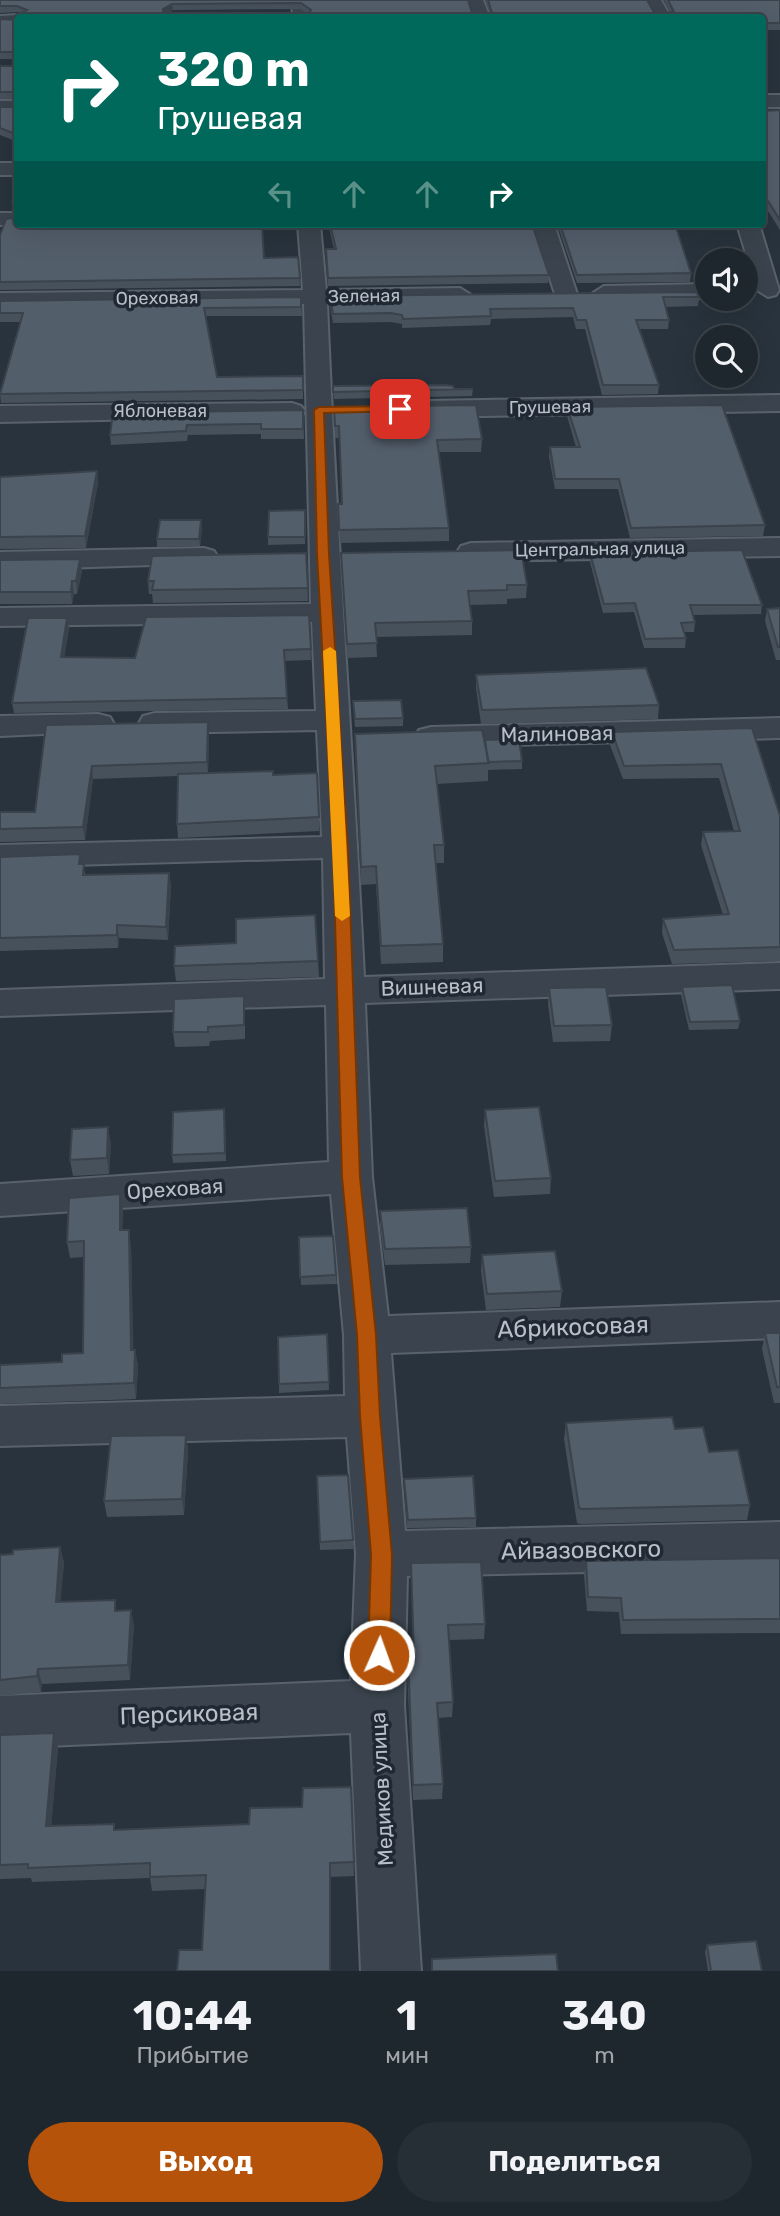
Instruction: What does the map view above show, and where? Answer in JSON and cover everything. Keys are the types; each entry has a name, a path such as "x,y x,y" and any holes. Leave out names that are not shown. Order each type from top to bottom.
{"street":[{"name":"Медиков улица","path":"309,228 315,296 323,554 327,612 343,733 340,847 351,1177 367,1335 370,1416 382,1555 377,1706 391,1971"},
{"path":"544,228 566,294"},
{"path":"749,228 765,290"},
{"path":"538,294 695,291"},
{"name":"Зеленая","path":"315,296 482,295"},
{"name":"Ореховая","path":"0,300 315,296"},
{"name":"Грушевая","path":"403,409 780,403"},
{"path":"319,410 347,410"},
{"name":"Яблоневая","path":"0,414 319,410"},
{"name":"Центральная улица","path":"447,552 780,547"},
{"path":"0,561 227,556"},
{"path":"0,617 327,612"},
{"path":"0,726 343,733"},
{"name":"Малиновая","path":"397,738 780,728"},
{"path":"0,856 340,847"},
{"name":"Вишневая","path":"0,1003 780,976"},
{"name":"Ореховая","path":"0,1200 351,1177"},
{"name":"Абрикосовая","path":"367,1335 780,1320"},
{"path":"0,1426 370,1416"},
{"name":"Айвазовского","path":"382,1555 780,1545"},
{"name":"Персиковая","path":"0,1722 377,1706"}],"building":[{"path":"0,0 468,0 472,13 492,13 488,0 647,0 655,14 20,14 27,10 17,6 0,6","holes":["301,3 311,10 309,13 163,13 163,9 172,4"]},
{"path":"668,0 780,0 780,23 766,23 766,14 655,14 674,12"},
{"path":"0,19 14,20 14,52 0,52"},
{"path":"0,66 14,66 14,92 0,92"},
{"path":"0,107 14,107 14,133 0,128"},
{"path":"780,110 780,220 766,198 766,111"},
{"path":"14,218 14,228 262,228 264,258 298,257 300,278 0,282 0,235 6,219"},
{"path":"331,228 533,228 549,275 328,278 326,249 336,249"},
{"path":"561,228 676,228 691,273 577,275"},
{"path":"695,292 695,297 663,297 669,320 636,320 659,385 603,385 586,320 577,320 573,308 490,309 491,316 403,319 402,315 391,313 333,314 330,296"},
{"path":"301,297 301,307 204,308 217,377 303,376 303,390 0,394 23,313 0,313 0,301"},
{"path":"333,386 453,386 454,389 473,389 333,392"},
{"path":"476,405 482,439 437,440 449,528 339,530 338,504 342,504 339,426 335,426 334,407"},
{"path":"722,405 765,525 631,528 619,479 555,479 550,447 580,447 567,407"},
{"path":"303,410 303,429 261,429 261,424 187,425 186,431 110,435 113,413"},
{"path":"97,471 85,536 0,537 0,477"},
{"path":"305,510 305,537 268,537 269,511"},
{"path":"160,520 201,520 199,539 157,539"},
{"path":"521,550 527,585 507,585 507,590 468,591 472,621 375,623 377,643 347,644 341,553"},
{"path":"742,550 762,605 690,605 695,622 681,623 686,638 645,639 635,603 604,604 590,553"},
{"path":"306,553 308,588 152,590 154,581 148,581 152,556"},
{"path":"80,559 71,592 0,592 0,560"},
{"path":"780,608 780,647 778,647 767,609"},
{"path":"309,615 311,649 284,650 287,698 12,703 28,618 67,618 61,657 135,658 146,617"},
{"path":"646,668 659,705 482,710 476,675"},
{"path":"401,700 403,718 355,719 353,701"},
{"path":"208,722 207,762 92,766 83,827 0,829 0,812 35,812 46,725"},
{"path":"752,728 780,816 780,947 674,950 663,919 729,914 703,832 740,831 721,764 624,766 612,732"},
{"path":"482,730 489,763 435,766 444,845 434,845 443,944 381,946 376,866 361,867 355,734"},
{"path":"519,739 522,761 488,762 485,740"},
{"path":"273,771 273,775 317,773 319,817 177,824 178,774"},
{"path":"80,854 79,864 84,864 83,875 169,873 166,927 117,925 117,935 0,938 0,857"},
{"path":"315,915 318,961 174,966 175,946 236,943 236,919"},
{"path":"732,985 740,1021 690,1022 682,987"},
{"path":"606,987 612,1025 554,1026 549,988"},
{"path":"244,996 244,1025 208,1027 208,1032 173,1032 174,999"},
{"path":"539,1107 551,1178 495,1181 485,1110"},
{"path":"224,1109 225,1153 172,1155 173,1112"},
{"path":"108,1127 107,1158 70,1160 72,1129"},
{"path":"120,1194 120,1230 129,1230 134,1383 0,1388 0,1365 62,1362 62,1354 83,1353 84,1241 67,1242 69,1198"},
{"path":"467,1208 471,1247 385,1249 380,1211"},
{"path":"333,1236 336,1275 300,1277 299,1237"},
{"path":"555,1251 562,1291 487,1294 482,1255"},
{"path":"765,1333 780,1333 780,1387 777,1387"},
{"path":"327,1334 329,1382 279,1384 278,1337"},
{"path":"672,1417 675,1429 703,1427 709,1452 738,1450 750,1505 579,1508 566,1423"},
{"path":"186,1435 182,1499 104,1501 111,1436"},
{"path":"348,1475 353,1540 320,1542 317,1476"},
{"path":"473,1476 476,1518 408,1520 404,1479"},
{"path":"60,1547 56,1602 115,1600 115,1611 131,1610 128,1665 38,1669 37,1676 0,1680 0,1555 13,1554 13,1550"},
{"path":"780,1558 780,1619 623,1620 621,1598 588,1597 586,1561"},
{"path":"481,1562 485,1624 448,1625 453,1702 437,1703 443,1784 413,1785 408,1655 414,1655 411,1563"},
{"path":"54,1733 46,1826 114,1824 114,1830 249,1824 250,1808 302,1807 303,1788 351,1787 354,1862 330,1863 330,1971 177,1971 179,1950 202,1950 206,1875 150,1877 150,1863 28,1868 28,1864 0,1865 0,1735"},
{"path":"756,1941 762,1971 711,1971 707,1945"},
{"path":"556,1954 558,1971 432,1971 432,1959"}],"slow traffic":[{"path":"330,651 342,916"}],"route":[{"path":"379,1655 382,1555 370,1416 367,1335 351,1177 340,847 323,554 319,410 400,409"}]}
